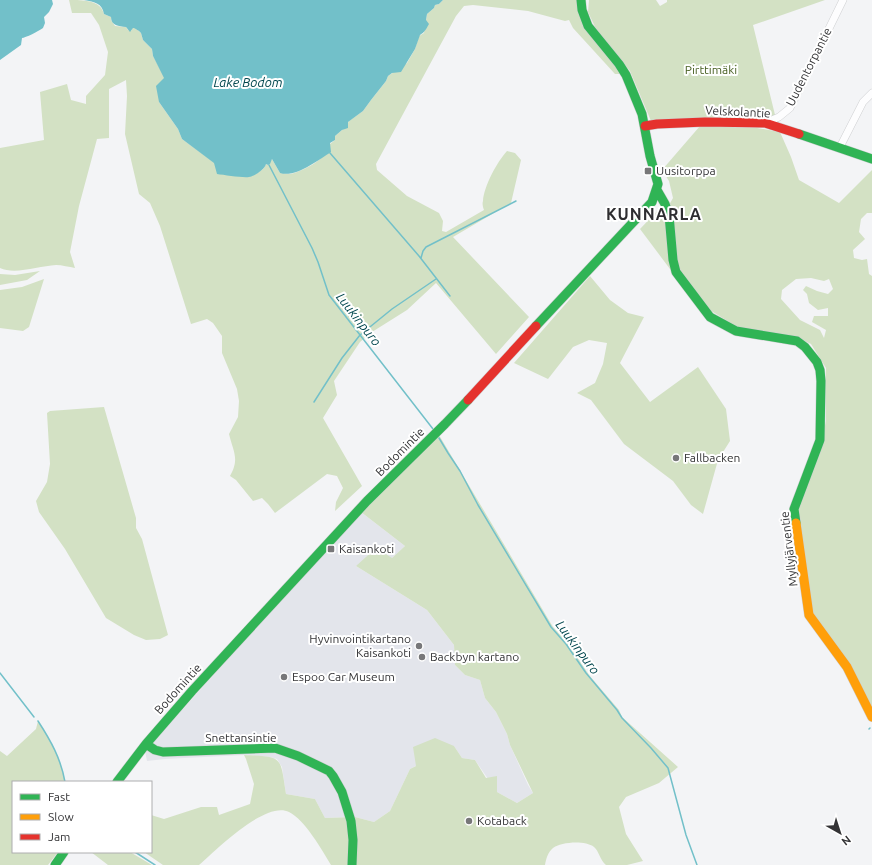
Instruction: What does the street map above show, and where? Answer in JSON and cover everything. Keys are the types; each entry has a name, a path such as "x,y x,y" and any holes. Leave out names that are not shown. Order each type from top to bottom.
{"street":[{"path":"581,0 582,10 588,26 619,64 626,75 642,114 650,156 656,177 657,190"},
{"name":"Uudentorpantie","path":"765,123 779,117 790,108 843,0"},
{"path":"840,147 863,102 872,93"},
{"name":"Velskolantie","path":"645,126 705,122 765,123 872,159"},
{"name":"Myllyjärventie","path":"657,190 665,203 670,219 673,265 676,272 710,317 736,331 797,341 805,347 817,362 820,370 821,381 820,440 794,509 809,615 846,667 872,717"},
{"name":"Bodomintie","path":"118,781 146,744 192,691 353,516 445,424 648,207 657,190"},
{"name":"Snettansintie","path":"146,744 155,750 163,752 275,748 298,756 330,771 339,785 351,820 353,838 352,865"},
{"path":"55,865 63,853"}],"shaded area":[{"path":"361,512 405,546 392,558 356,566 427,610 454,645 455,665 465,675 480,680 485,698 496,712 507,734 510,745 528,785 533,793 517,803 497,792 475,760 462,758 454,746 410,769 390,811 374,822 355,817 325,818 315,799 286,794 282,767 277,759 270,757 244,755 147,761 145,751"}],"green space":[{"path":"69,0 95,3 102,9 104,14 111,17 111,20 115,26 126,27 131,31 133,27 139,31 143,40 152,49 153,56 165,78 159,102 178,129 182,139 215,163 249,177 261,170 266,164 268,165 272,159 280,173 290,174 308,167 321,159 329,149 330,144 335,140 335,136 348,126 347,124 349,121 363,111 386,81 388,76 407,63 415,49 419,36 424,33 427,14 434,8 435,5 439,4 443,0 579,0 579,9 622,74 615,74 573,28 569,20 565,21 528,11 473,5 464,6 456,16 376,164 377,170 407,196 439,213 443,221 442,231 446,232 484,210 484,195 488,181 495,168 507,151 515,153 521,160 511,203 453,237 529,317 496,354 436,283 407,310 372,332 360,342 334,381 337,395 323,418 362,486 335,511 336,502 343,488 337,476 327,474 275,513 262,498 253,501 236,480 230,476 235,465 235,455 229,434 238,417 239,401 237,389 222,353 222,336 213,323 207,319 191,324 160,226 150,203 139,194 125,134 127,96 126,80 109,89 109,138 97,139 79,206 70,252 75,268 56,265 13,271 0,268 0,148 44,140 40,92 67,84 71,100 86,104 86,96 105,75 108,52 99,25 91,13 72,13"},
{"name":"Pirttimäki","path":"589,0 656,0 660,6 667,2 667,0 825,0 753,25 776,119 651,121 630,71 597,31 588,12"},
{"path":"700,126 757,128 780,132 799,180 839,203 872,170 872,213 867,213 861,219 859,232 865,239 853,250 854,258 862,260 867,259 869,274 872,276 872,717 862,694 811,619 795,517 820,449 826,421 826,368 811,344 798,338 739,328 708,309 678,269 669,205 673,198 669,181 662,170","holes":["811,278 824,281 829,279 833,289 828,294 806,286 803,290 807,294 809,303 818,310 828,308 828,316 814,316 812,322 826,330 824,338 820,330 800,320 781,299 782,290 796,279"]},
{"path":"662,206 667,221 670,269 640,229"},
{"path":"40,271 27,280 0,285 0,274 15,275"},
{"path":"590,276 610,300 628,313 644,317 620,363 650,402 698,367 726,409 730,441 718,460 703,514 691,505 673,481 624,444 591,400 577,393 595,383 603,364 607,343 589,340 573,347 548,379 514,363"},
{"path":"44,279 29,327 23,331 0,328 0,290 22,287"},
{"path":"104,407 136,518 136,528 142,539 168,635 160,639 146,640 134,635 106,618 65,549 39,512 36,501 47,482 50,464 47,413 50,411"},
{"path":"439,435 553,627 568,643 589,675 619,710 622,717 678,767 659,783 626,797 619,807 626,834 643,861 627,865 606,865 594,847 585,843 567,843 553,848 545,865 331,865 307,828 289,812 279,810 268,813 242,828 199,865 163,865 145,853 152,853 152,815 164,819 201,807 217,807 219,815 250,804 254,784 244,755 266,756 277,761 282,772 286,794 315,799 325,818 355,817 374,822 390,811 410,769 416,766 413,747 435,738 454,746 462,758 475,760 486,778 497,776 497,792 517,803 533,793 496,712 485,698 480,680 465,675 455,665 454,645 427,610 356,566 376,548 392,558 405,546 361,512"},
{"path":"38,721 55,750 65,781 12,781 12,853 57,853 48,865 0,865 0,751 7,756 36,729"},
{"path":"92,853 132,853 152,865 108,865"}],"water":[{"path":"0,0 52,0 53,4 49,12 44,17 45,23 43,28 22,38 21,45 0,60"},
{"name":"Lake Bodom","path":"84,0 443,0 439,4 435,5 434,8 427,14 426,20 429,24 420,35 415,49 401,72 392,73 388,76 386,81 363,111 348,122 348,128 342,130 335,136 335,140 330,143 331,152 300,171 293,173 280,173 272,159 270,164 266,164 259,172 251,176 238,177 217,174 214,163 182,139 178,129 159,102 156,86 164,78 153,56 152,49 143,40 141,33 134,28 130,32 126,27 114,24 111,17 104,14 100,5 95,2"}],"waterway":[{"path":"330,153 419,256 450,296"},
{"name":"Luukinpuro","path":"269,165 312,248 329,295 433,429"},
{"path":"421,258 426,247 516,201"},
{"path":"314,402 342,358 360,335 392,309 436,279"},
{"name":"Luukinpuro","path":"439,438 460,471 478,505 551,627 566,644 586,673 622,718 668,768 686,835 697,865"},
{"path":"0,673 34,717"},
{"path":"38,721 55,750 65,781"},
{"path":"137,853 155,865"}],"traffic: fast":[{"path":"536,326 652,202 658,184 650,156 642,114 626,75 619,64 588,26 582,10 581,0"},
{"path":"799,134 872,159"},
{"path":"657,190 669,215 673,260 676,272 710,317 736,331 797,341 805,347 817,362 820,370 821,381 820,440 794,509 796,523"},
{"path":"118,781 146,744 192,691 367,501 468,400"},
{"path":"146,744 155,750 163,752 275,748 298,756 329,771 342,792 351,821 353,840 352,865"},
{"path":"55,865 63,853"}],"traffic: slow":[{"path":"796,523 809,615 847,667 872,717"}],"traffic: jam":[{"path":"645,126 705,122 765,123 799,134"},
{"path":"468,400 536,326"}],"place":[{"name":"Uusitorppa","path":"648,171"},
{"name":"Fallbacken","path":"676,458"},
{"name":"Kaisankoti","path":"331,549"},
{"name":"Hyvinvointikartano Kaisankoti","path":"419,646"},
{"name":"Backbyn kartano","path":"422,657"},
{"name":"Espoo Car Museum","path":"284,677"},
{"name":"Kotaback","path":"469,821"}],"district":[{"name":"KUNNARLA","path":"654,214"}]}
